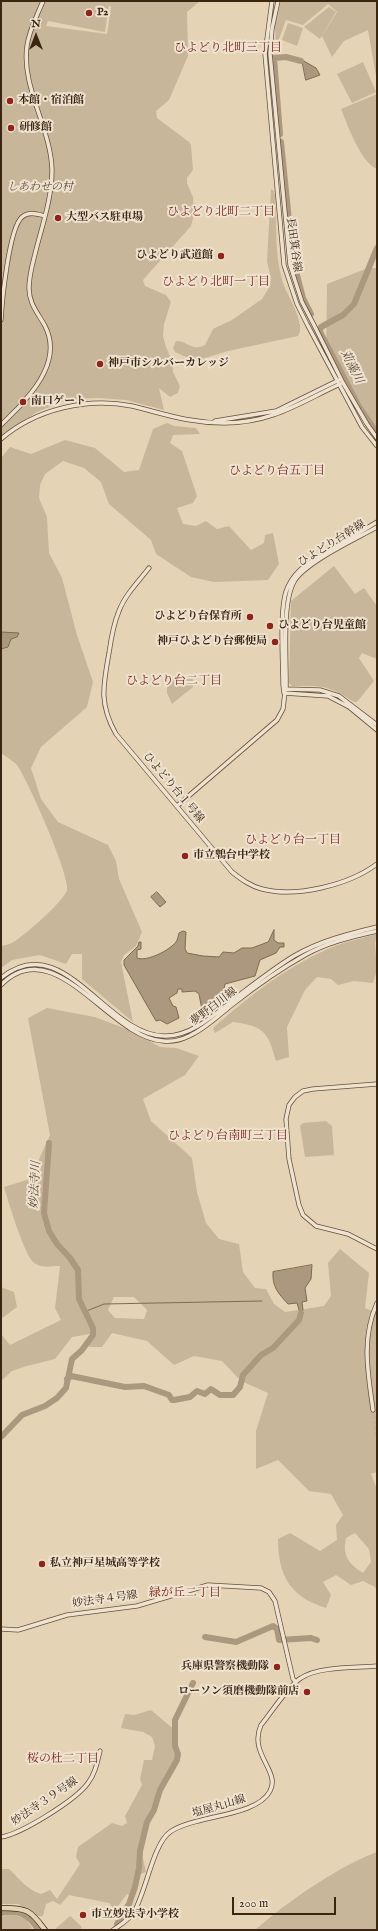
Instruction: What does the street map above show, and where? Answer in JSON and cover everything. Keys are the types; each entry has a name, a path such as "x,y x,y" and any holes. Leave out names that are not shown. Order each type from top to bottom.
{"main road":[{"path":"1,1908 21,1908 34,1916 45,1930"}],"street":[{"path":"25,400 40,383 49,358 50,346 48,335 33,308 29,288 32,266 45,216 51,184 50,151 28,72 26,58 27,45 32,27 44,1"},
{"name":"長田箕谷線","path":"272,1 265,54 284,265 297,304 362,427 377,446"},
{"name":"長田箕谷線","path":"278,1 272,29 270,54 290,265 302,302 342,381 366,424 377,438"},
{"path":"1,320 6,271 19,220 27,214 45,216"},
{"path":"1,439 23,423 49,411 91,404 123,405 191,422 223,423 267,418 285,412 342,381"},
{"path":"1,425 21,405"},
{"name":"ひよどり台幹線","path":"284,691 284,599 292,579 309,563 377,522"},
{"name":"ひよどり台幹線","path":"284,691 287,606 290,591 295,581 306,569 377,527"},
{"name":"ひよどり台１号線","path":"148,568 124,600 112,634 102,695 106,716 116,734 232,872 246,883 262,889 279,892 331,886 364,874 377,864"},
{"path":"284,691 320,690 339,696 377,725"},
{"path":"284,691 328,696 349,707 377,730"},
{"path":"177,806 277,720 283,709 284,691"},
{"name":"夢野白川線","path":"1,978 14,970 28,965 41,965 54,968 71,977 132,1026 155,1035 172,1036 185,1033 198,1026 260,979 305,950 331,939 377,927"},
{"name":"夢野白川線","path":"1,985 15,974 27,970 40,970 53,973 68,981 110,1015 134,1032 156,1040 173,1041 194,1034 263,982 306,954 336,941 377,931"},
{"path":"377,1084 303,1091 289,1105 286,1119 289,1159 302,1215 316,1226 348,1234 377,1249"},
{"path":"373,1410 365,1357 370,1321 377,1304"},
{"name":"妙法寺４号線","path":"1,1629 15,1630 67,1615 137,1606 208,1585 261,1588 269,1592 274,1601 293,1679 296,1682"},
{"name":"塩屋丸山線","path":"113,1930 134,1912 160,1845 168,1833 186,1825 248,1808 268,1795 272,1788 272,1778 258,1748 258,1732 261,1725 296,1682 306,1675 317,1672 377,1666"},
{"name":"妙法寺３９号線","path":"1,1837 23,1830 79,1792 93,1775 100,1751"}],"green space":[{"name":"しあわせの村","path":"1,1 200,1 187,12 188,56 169,100 156,111 157,118 191,145 193,170 187,178 187,183 193,197 194,215 191,226 143,280 145,286 166,295 171,302 164,324 163,336 172,361 173,372 180,386 178,393 170,397 159,388 164,410 126,400 99,398 69,399 37,412 1,436","holes":["109,5 111,7 107,34 46,26 48,21 105,32"]},
{"path":"281,1 377,1 377,82 368,30 344,41 332,57 322,36 337,12 328,4 303,25 286,20 276,47 275,26"},
{"path":"329,7 336,12 320,39 304,27"},
{"path":"288,23 303,28 297,46 282,40"},
{"path":"363,62 376,92 352,103 337,74"},
{"path":"377,94 377,169 365,159 360,151 341,109"},
{"path":"271,189 274,191 275,196 277,242 281,277 299,319 300,332 298,336 228,351 195,361 175,352 173,348 176,341 183,342 193,347 205,345 213,329 232,320 262,299 270,286 271,279 267,261"},
{"path":"368,268 377,268 377,435 342,389 326,362 327,284"},
{"path":"167,423 174,426 196,428 200,434 173,435 170,443 182,451 197,496 193,503 177,508 183,524 196,526 206,521 217,529 229,526 251,550 264,543 265,535 273,533 279,564 268,580 214,582 191,577 156,554 151,540 109,504 101,482 84,468 63,461 45,474 40,485 39,498 47,517 49,553 62,578 77,635 93,682 87,707 41,747 31,768 41,799 58,822 108,845 116,861 119,879 142,932 136,946 124,955 121,962 133,1022 82,979 82,954 72,954 66,964 40,955 12,960 1,968 1,946 13,942 27,932 59,902 67,890 62,867 55,848 29,787 16,764 1,753 1,458 10,447 31,454 65,440 95,448 124,472 139,470 153,429"},
{"path":"334,566 355,594 364,588 377,606 377,659 362,653 359,658 374,681 357,702 354,702 331,689 312,686 292,686 289,683 291,601"},
{"path":"167,678 193,679 193,687 172,704 167,693"},
{"path":"377,934 375,943 377,970 373,983 354,981 338,985 331,979 317,977 305,990 287,1027 289,1057 276,1061 264,1032 252,1026 233,1022 215,1033 213,1028 286,971 318,953 335,946"},
{"path":"47,1008 95,1017 129,1030 160,1047 176,1048 199,1056 185,1075 143,1099 151,1121 192,1158 197,1192 206,1223 219,1239 239,1244 243,1272 255,1288 266,1289 274,1304 285,1312 324,1306 331,1296 328,1263 340,1249 369,1273 365,1308 377,1313 377,1472 371,1474 377,1489 377,1591 375,1587 363,1581 351,1585 336,1575 323,1582 331,1595 326,1608 303,1598 288,1583 280,1563 278,1539 290,1533 320,1551 337,1540 336,1525 343,1515 331,1494 309,1491 278,1460 256,1469 256,1431 268,1393 241,1381 222,1361 194,1356 174,1365 147,1341 112,1333 102,1347 89,1347 90,1334 72,1337 55,1359 12,1371 1,1381 1,1334 10,1345 61,1320 55,1308 60,1266 39,1266 29,1257 4,1187 30,1179 50,1135 28,1018","holes":["114,1297 134,1297 147,1310 144,1319 115,1318 108,1310","355,1533 369,1549 371,1562 363,1573 350,1563 346,1555 346,1538"]},
{"path":"326,1121 332,1126 334,1155 305,1157 300,1126 303,1123"},
{"path":"1,1287 14,1292 17,1307 1,1319"},
{"path":"151,1710 176,1731 173,1747 177,1758 169,1770 170,1777 146,1821 142,1835 142,1854 146,1872 141,1874 131,1896 127,1894 115,1910 109,1903 69,1895 60,1905 53,1901 46,1904 43,1916 38,1916 18,1904 1,1904 1,1869 9,1869 27,1887 36,1892 41,1894 50,1890 57,1899 80,1864 76,1857 78,1847 112,1823 122,1826 127,1823 125,1816 142,1785 140,1779 144,1760 152,1760 155,1746 152,1737 143,1732 121,1728 125,1714 134,1715"},
{"path":"377,1852 377,1930 255,1930 282,1908 313,1886 329,1876"},
{"path":"11,1914 26,1919 32,1928 25,1930 1,1930 1,1917"},
{"path":"70,1916 82,1927 81,1928 83,1930 54,1930"}],"shaded area":[{"path":"302,60 316,68 320,75 306,80"},
{"path":"1,632 19,633 17,637 11,639 8,647 1,649"},
{"path":"157,892 166,902 160,907 151,897"},
{"path":"274,930 274,940 278,943 284,943 284,947 280,947 276,953 260,960 255,976 225,984 223,994 215,1001 216,1007 206,1012 202,1010 199,994 195,991 182,992 182,989 178,989 177,993 169,998 173,1006 176,1007 179,1018 167,1024 160,1020 156,1021 124,965 124,960 138,946 139,942 141,942 141,949 137,950 137,958 141,959 152,957 173,945 178,939 179,933 183,931 186,932 185,949 187,953 219,957 223,952 234,953 242,948 252,948 268,942"},
{"path":"312,1265 311,1279 305,1288 307,1301 302,1302 303,1310 300,1313 297,1303 288,1304 279,1293 275,1286 273,1272"}],"waterway":[{"path":"280,134 274,58 286,57 301,61"},
{"path":"281,142 293,260 303,298 311,314"},
{"path":"320,331 321,327 343,315 354,304 377,248"},
{"name":"苅藻川","path":"319,330 359,407 377,433"},
{"name":"妙法寺川","path":"1,1437 22,1415 45,1406 57,1398 66,1388 72,1359 82,1350 93,1335 93,1328 79,1299 78,1270 70,1258 57,1244 49,1231 44,1213 49,1143"},
{"path":"84,1312 104,1304 262,1301"},
{"path":"67,1379 71,1376 125,1387 144,1386 169,1395 172,1400 190,1397 197,1391 205,1394 211,1389 220,1395 233,1395 240,1387 243,1375 261,1355 273,1348 299,1320 301,1313"},
{"path":"205,1637 236,1642 273,1626 277,1629 279,1640 311,1638 317,1640"},
{"path":"117,1924 129,1904 135,1887 139,1868 140,1851 147,1822 154,1810 160,1790 177,1760 178,1754 175,1746 175,1720 193,1683"},
{"name":"妙法寺川","path":"1,1913 13,1912 23,1914 31,1920 38,1930"}],"tunnel":[{"path":"373,1410 377,1435"}],"place":[{"name":"P2","path":"89,13"},
{"name":"本館・宿泊館","path":"10,101"},
{"name":"研修館","path":"11,128"},
{"name":"大型バス駐車場","path":"58,218"},
{"name":"ひよどり武道館","path":"221,256"},
{"name":"神戸市シルバーカレッジ","path":"100,364"},
{"name":"南口ゲート","path":"23,402"},
{"name":"ひよどり台保育所","path":"250,617"},
{"name":"ひよどり台児童館","path":"270,626"},
{"name":"神戸ひよどり台郵便局","path":"275,642"},
{"name":"市立鵯台中学校","path":"185,856"},
{"name":"私立神戸星城高等学校","path":"42,1564"},
{"name":"兵庫県警察機動隊","path":"277,1667"},
{"name":"ローソン須磨機動隊前店","path":"307,1692"},
{"name":"市立妙法寺小学校","path":"83,1915"}],"district":[{"name":"ひよどり北町三丁目","path":"228,49"},
{"name":"ひよどり北町二丁目","path":"221,213"},
{"name":"ひよどり北町一丁目","path":"216,283"},
{"name":"ひよどり台五丁目","path":"277,472"},
{"name":"ひよどり台二丁目","path":"174,682"},
{"name":"ひよどり台一丁目","path":"293,841"},
{"name":"ひよどり台南町三丁目","path":"228,1137"},
{"name":"緑が丘二丁目","path":"185,1594"},
{"name":"桜の杜二丁目","path":"63,1760"}]}
